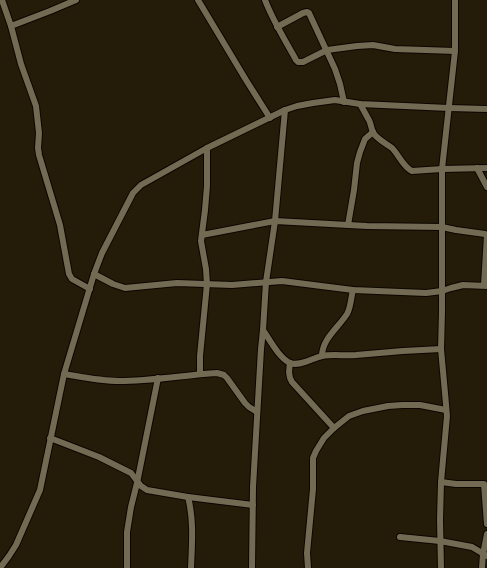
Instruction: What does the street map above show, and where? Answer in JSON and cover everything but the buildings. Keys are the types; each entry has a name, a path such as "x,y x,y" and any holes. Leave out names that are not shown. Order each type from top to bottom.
{"street":[{"path":"2,0 11,26 21,64 36,106 39,133 39,155 60,225 69,274 72,279 90,289"},
{"path":"11,26 76,0"},
{"path":"198,0 270,118"},
{"path":"265,0 277,27 298,62 303,62 327,50 357,46 373,45 395,49 455,51"},
{"path":"441,568 441,482 446,410 441,348 442,169 455,51 455,0"},
{"path":"277,27 304,13 309,13 335,69 344,102"},
{"path":"0,18 7,16"},
{"path":"1,568 16,545 40,490 64,374 94,274 102,253 133,194 141,185 207,148 285,110 298,106 335,100 360,104 487,109"},
{"path":"360,104 375,136 392,148 410,170 487,168"},
{"path":"252,568 253,504 261,349 266,282 275,221 285,110"},
{"path":"348,225 360,152 365,139 373,132"},
{"path":"200,374 200,356 207,284 202,235 206,210 207,148"},
{"path":"476,168 487,187"},
{"path":"94,274 113,284 125,288 177,283 232,285 282,281 353,290 426,293 442,291 463,285 485,286 486,234 442,227 348,225 275,221 202,235"},
{"path":"322,356 324,344 350,307 353,290"},
{"path":"263,330 283,358 290,363 295,364 307,362 322,356 441,348"},
{"path":"290,363 289,378 334,428"},
{"path":"64,374 92,379 134,380 217,373 224,375 249,407 257,412"},
{"path":"130,568 127,565 127,532 158,378"},
{"path":"308,568 307,553 313,489 312,458 324,438 349,416 363,410 402,404 420,405 446,410"},
{"path":"50,438 99,457 117,466 131,474 137,483 147,490 188,497 253,504"},
{"path":"441,482 456,484 484,484 487,524"},
{"path":"188,497 192,515 191,568"},
{"path":"482,568 487,534"},
{"path":"400,537 440,541 472,547 485,555"}]}
